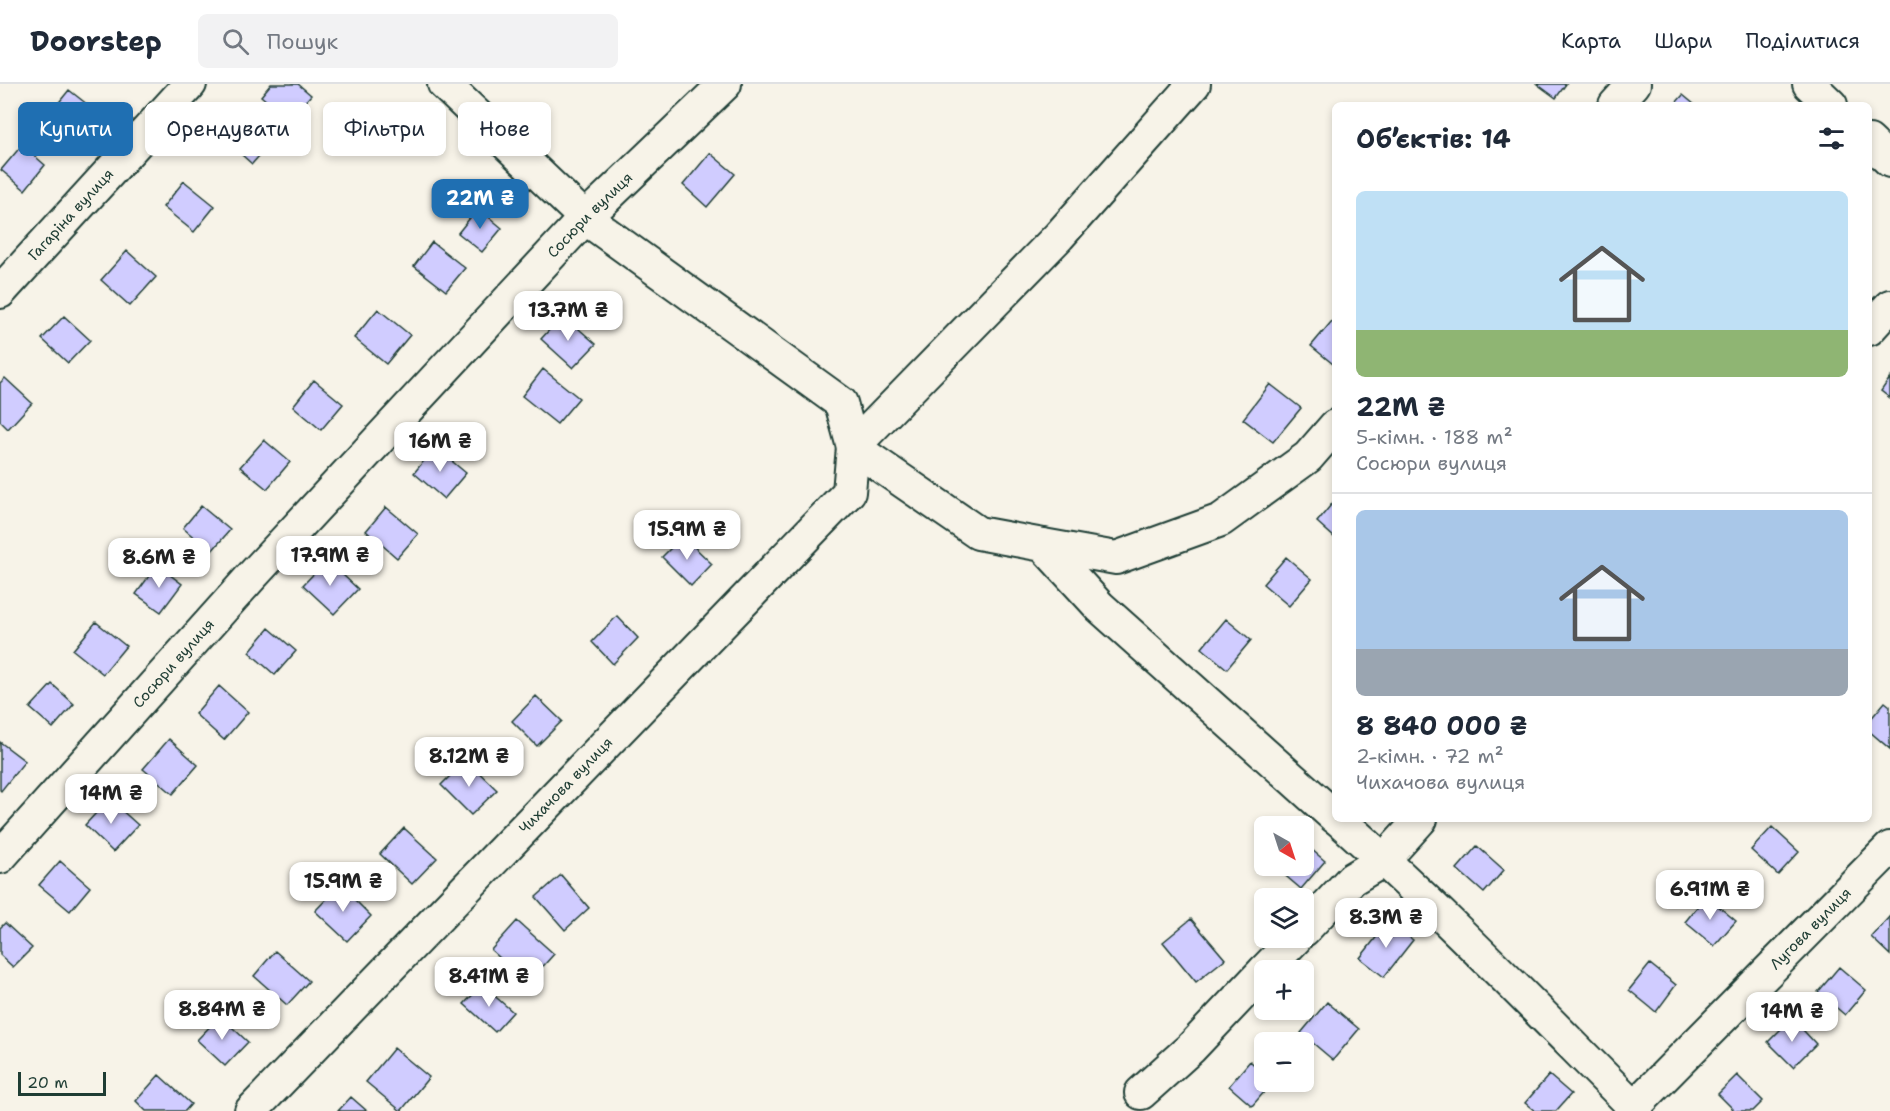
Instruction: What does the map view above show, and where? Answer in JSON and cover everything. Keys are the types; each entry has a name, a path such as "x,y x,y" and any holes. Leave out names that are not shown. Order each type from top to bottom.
{"street":[{"name":"Гагаріна вулиця","path":"0,292 190,84"},
{"path":"444,84 585,218 841,403 853,447 978,533 1116,558 1221,520 1308,457 1332,429"},
{"name":"Сосюри вулиця","path":"0,857 251,577 585,218 725,84"},
{"path":"853,447 1059,236 1194,84"},
{"path":"1618,102 1634,84"},
{"path":"1809,84 1828,102"},
{"path":"1872,144 1890,161"},
{"path":"1872,326 1890,306"},
{"name":"Чихачова вулиця","path":"251,1111 849,492 853,447"},
{"path":"1043,545 1100,607 1332,814"},
{"path":"1341,822 1384,860 1634,1110"},
{"path":"1314,919 1352,879 1384,860 1418,822"},
{"name":"Лугова вулиця","path":"1634,1110 1890,848"},
{"path":"1275,960 1287,948"},
{"path":"1142,1093 1191,1048 1254,982"}],"building":[{"path":"271,84 298,84 311,95 305,102 268,102 261,96"},
{"path":"1537,84 1566,84 1556,98"},
{"path":"69,90 84,102 59,102"},
{"path":"1683,95 1691,102 1677,102"},
{"path":"18,150 18,156 35,156 45,165 25,190 1,170"},
{"path":"710,153 735,174 707,207 683,185"},
{"path":"243,156 259,156 252,164"},
{"path":"184,181 215,206 194,232 163,207"},
{"path":"478,208 502,228 482,252 458,233"},
{"path":"432,242 465,268 446,291 414,266"},
{"path":"127,251 156,277 130,306 101,280"},
{"path":"378,309 410,335 386,364 354,338"},
{"path":"563,315 596,344 573,368 541,339"},
{"path":"64,316 90,340 68,363 42,339"},
{"path":"1332,321 1332,363 1311,346"},
{"path":"543,369 579,398 557,424 522,396"},
{"path":"5,378 32,403 8,429 0,421 0,383"},
{"path":"1890,378 1890,398 1881,391"},
{"path":"314,380 343,404 321,430 293,406"},
{"path":"1270,384 1301,408 1273,442 1243,419"},
{"path":"264,440 290,462 267,489 240,467"},
{"path":"435,447 466,473 444,499 414,473"},
{"path":"1332,504 1332,535 1317,522"},
{"path":"201,506 230,530 211,552 183,528"},
{"path":"386,507 418,534 397,558 366,531"},
{"path":"683,536 712,564 691,586 662,557"},
{"path":"1286,557 1312,579 1289,606 1263,584"},
{"path":"327,560 358,589 334,614 303,585"},
{"path":"157,565 182,584 161,612 136,594"},
{"path":"617,616 638,638 613,664 592,642"},
{"path":"1226,619 1251,640 1227,669 1202,648"},
{"path":"96,622 126,646 103,674 73,650"},
{"path":"269,628 296,651 275,675 249,652"},
{"path":"52,684 74,704 53,728 30,708"},
{"path":"219,686 248,712 224,740 195,714"},
{"path":"536,696 562,721 537,746 512,721"},
{"path":"1885,702 1890,706 1890,749 1872,734 1872,717"},
{"path":"169,739 198,765 173,794 143,769"},
{"path":"0,742 25,761 1,791 0,790"},
{"path":"466,760 497,790 471,815 441,785"},
{"path":"109,799 138,825 113,852 85,825"},
{"path":"1772,827 1799,852 1778,875 1751,850"},
{"path":"404,828 437,858 412,884 380,854"},
{"path":"1477,846 1504,870 1484,893 1457,869"},
{"path":"1314,852 1325,861 1314,874"},
{"path":"60,861 90,887 70,911 39,885"},
{"path":"561,875 589,908 565,930 536,897"},
{"path":"1286,876 1312,876 1300,888"},
{"path":"340,885 371,916 347,941 315,911"},
{"path":"1706,896 1736,921 1714,946 1685,922"},
{"path":"1890,916 1890,955 1871,937"},
{"path":"1191,919 1225,959 1196,982 1163,942"},
{"path":"517,921 554,954 528,983 491,950"},
{"path":"1389,921 1413,940 1384,977 1360,958"},
{"path":"5,923 32,948 13,967 0,955 0,928"},
{"path":"275,951 309,981 287,1005 254,976"},
{"path":"1650,964 1676,985 1656,1012 1629,990"},
{"path":"1839,967 1866,990 1845,1015 1818,992"},
{"path":"482,985 513,1012 495,1032 464,1004"},
{"path":"1327,1002 1359,1029 1333,1060 1314,1044 1314,1032 1302,1032"},
{"path":"220,1016 248,1042 225,1066 197,1040"},
{"path":"1792,1018 1816,1044 1793,1067 1768,1042"},
{"path":"394,1048 429,1077 401,1111 366,1082"},
{"path":"1250,1061 1254,1065 1254,1092 1264,1092 1252,1106 1229,1086"},
{"path":"159,1075 191,1104 185,1111 146,1111 136,1101"},
{"path":"1549,1075 1571,1094 1556,1111 1535,1111 1525,1103"},
{"path":"1737,1075 1763,1101 1753,1111 1735,1111 1718,1094"},
{"path":"351,1097 367,1111 338,1111"}]}
